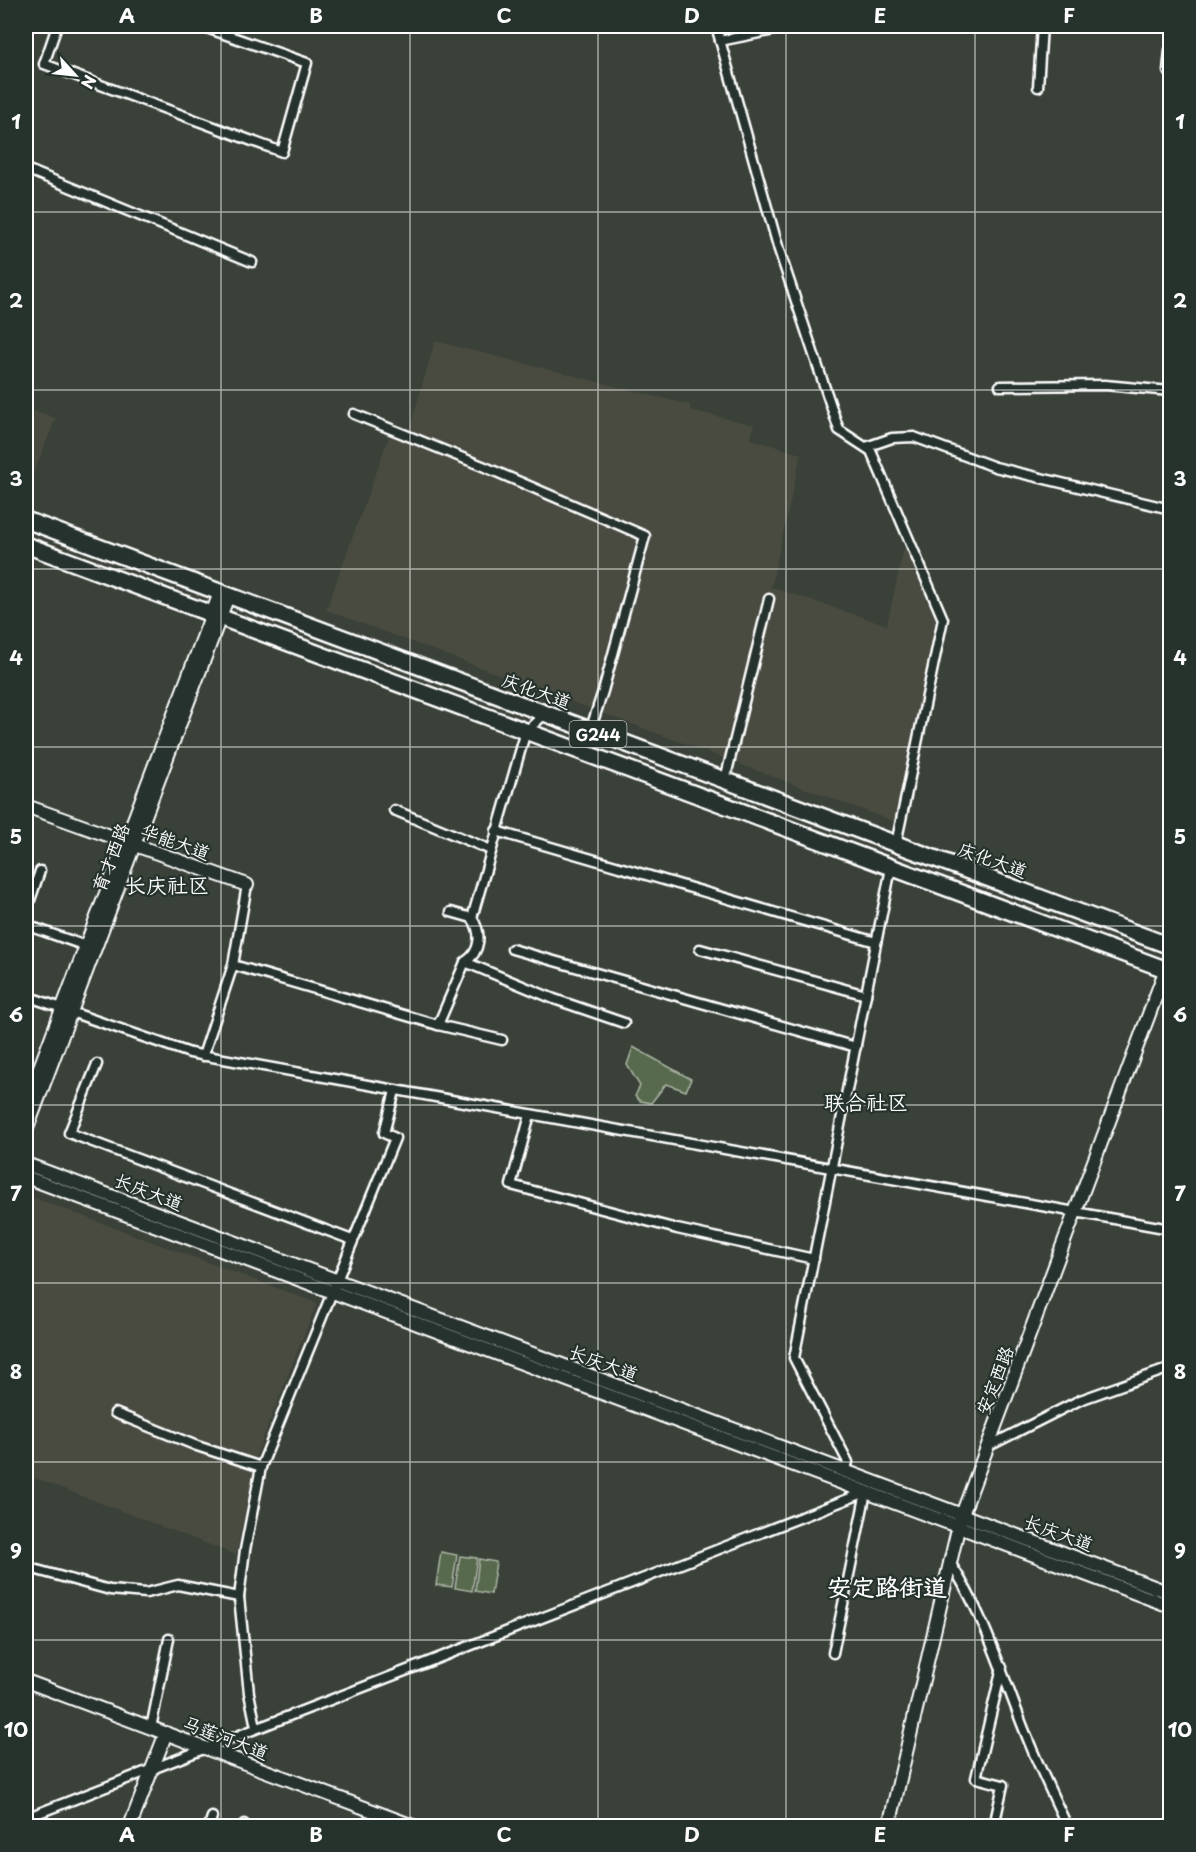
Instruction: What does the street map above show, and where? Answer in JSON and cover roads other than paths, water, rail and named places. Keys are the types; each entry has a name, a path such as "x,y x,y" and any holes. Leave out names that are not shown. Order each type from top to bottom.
{"highway":[{"name":"庆化大道","path":"26,520 1170,946"},
{"name":"G244","path":"26,545 891,868 1169,968"}],"main road":[{"name":"育才西路","path":"26,1104 66,1010 224,594"},
{"name":"华能大道","path":"26,806 247,888"},
{"name":"华能大道","path":"26,811 129,845"},
{"name":"育才西路","path":"26,1131 86,946 129,845"},
{"name":"安定西路","path":"889,1827 963,1522 1169,968"},
{"name":"长庆大道","path":"26,1164 333,1286 866,1492 963,1522 1170,1593"},
{"name":"长庆大道","path":"26,1177 845,1471 963,1522 1170,1606"},
{"name":"安定西路","path":"895,1827 951,1564"},
{"name":"马莲河大道","path":"26,1681 151,1728 169,1738"},
{"name":"马莲河大道","path":"26,1688 414,1827"},
{"path":"130,1827 169,1738"},
{"name":"马莲河大道","path":"201,1750 376,1823 395,1827"},
{"path":"138,1827 156,1769"}],"street":[{"path":"57,26 44,64 282,152 307,63 201,26"},
{"path":"716,26 779,250 839,430 871,451 943,619 896,844"},
{"path":"720,41 794,26"},
{"path":"1038,87 1042,26"},
{"path":"1168,71 1170,50"},
{"path":"26,169 252,262"},
{"path":"1000,386 1105,385 1170,391"},
{"path":"354,414 645,536 590,731"},
{"path":"866,447 892,438 914,437 995,467 1170,509"},
{"path":"725,780 769,599"},
{"path":"438,1025 465,962 472,957 479,939 479,932 472,918 526,731 544,714"},
{"path":"394,810 491,850"},
{"path":"496,831 876,942"},
{"path":"845,1471 848,1462 794,1358 891,868"},
{"path":"26,912 40,871"},
{"path":"203,1056 233,965 247,888"},
{"path":"451,912 472,918"},
{"path":"26,925 86,946"},
{"path":"512,949 856,1047"},
{"path":"700,949 866,995"},
{"path":"465,962 554,999 624,1023"},
{"path":"233,965 438,1025 502,1040"},
{"path":"26,996 203,1056 1170,1229"},
{"path":"97,1064 69,1133 352,1240"},
{"path":"256,1727 249,1693 239,1597 245,1550 261,1467 395,1138 384,1133 395,1090"},
{"path":"530,1115 511,1185 677,1229 814,1259"},
{"path":"991,1445 1080,1400 1170,1368"},
{"path":"115,1413 197,1446 261,1467"},
{"path":"833,1653 866,1492"},
{"path":"26,1818 866,1492"},
{"path":"951,1564 967,1588 1002,1667 1029,1742 1067,1827"},
{"path":"26,1566 110,1590 146,1593 178,1585 239,1597"},
{"path":"151,1728 169,1639"},
{"path":"994,1827 1003,1785 976,1778 1002,1667"},
{"path":"209,1827 212,1817"}],"district":[{"name":"长庆社区","path":"167,884"},
{"name":"联合社区","path":"866,1101"},
{"name":"安定路街道","path":"887,1586"}]}
